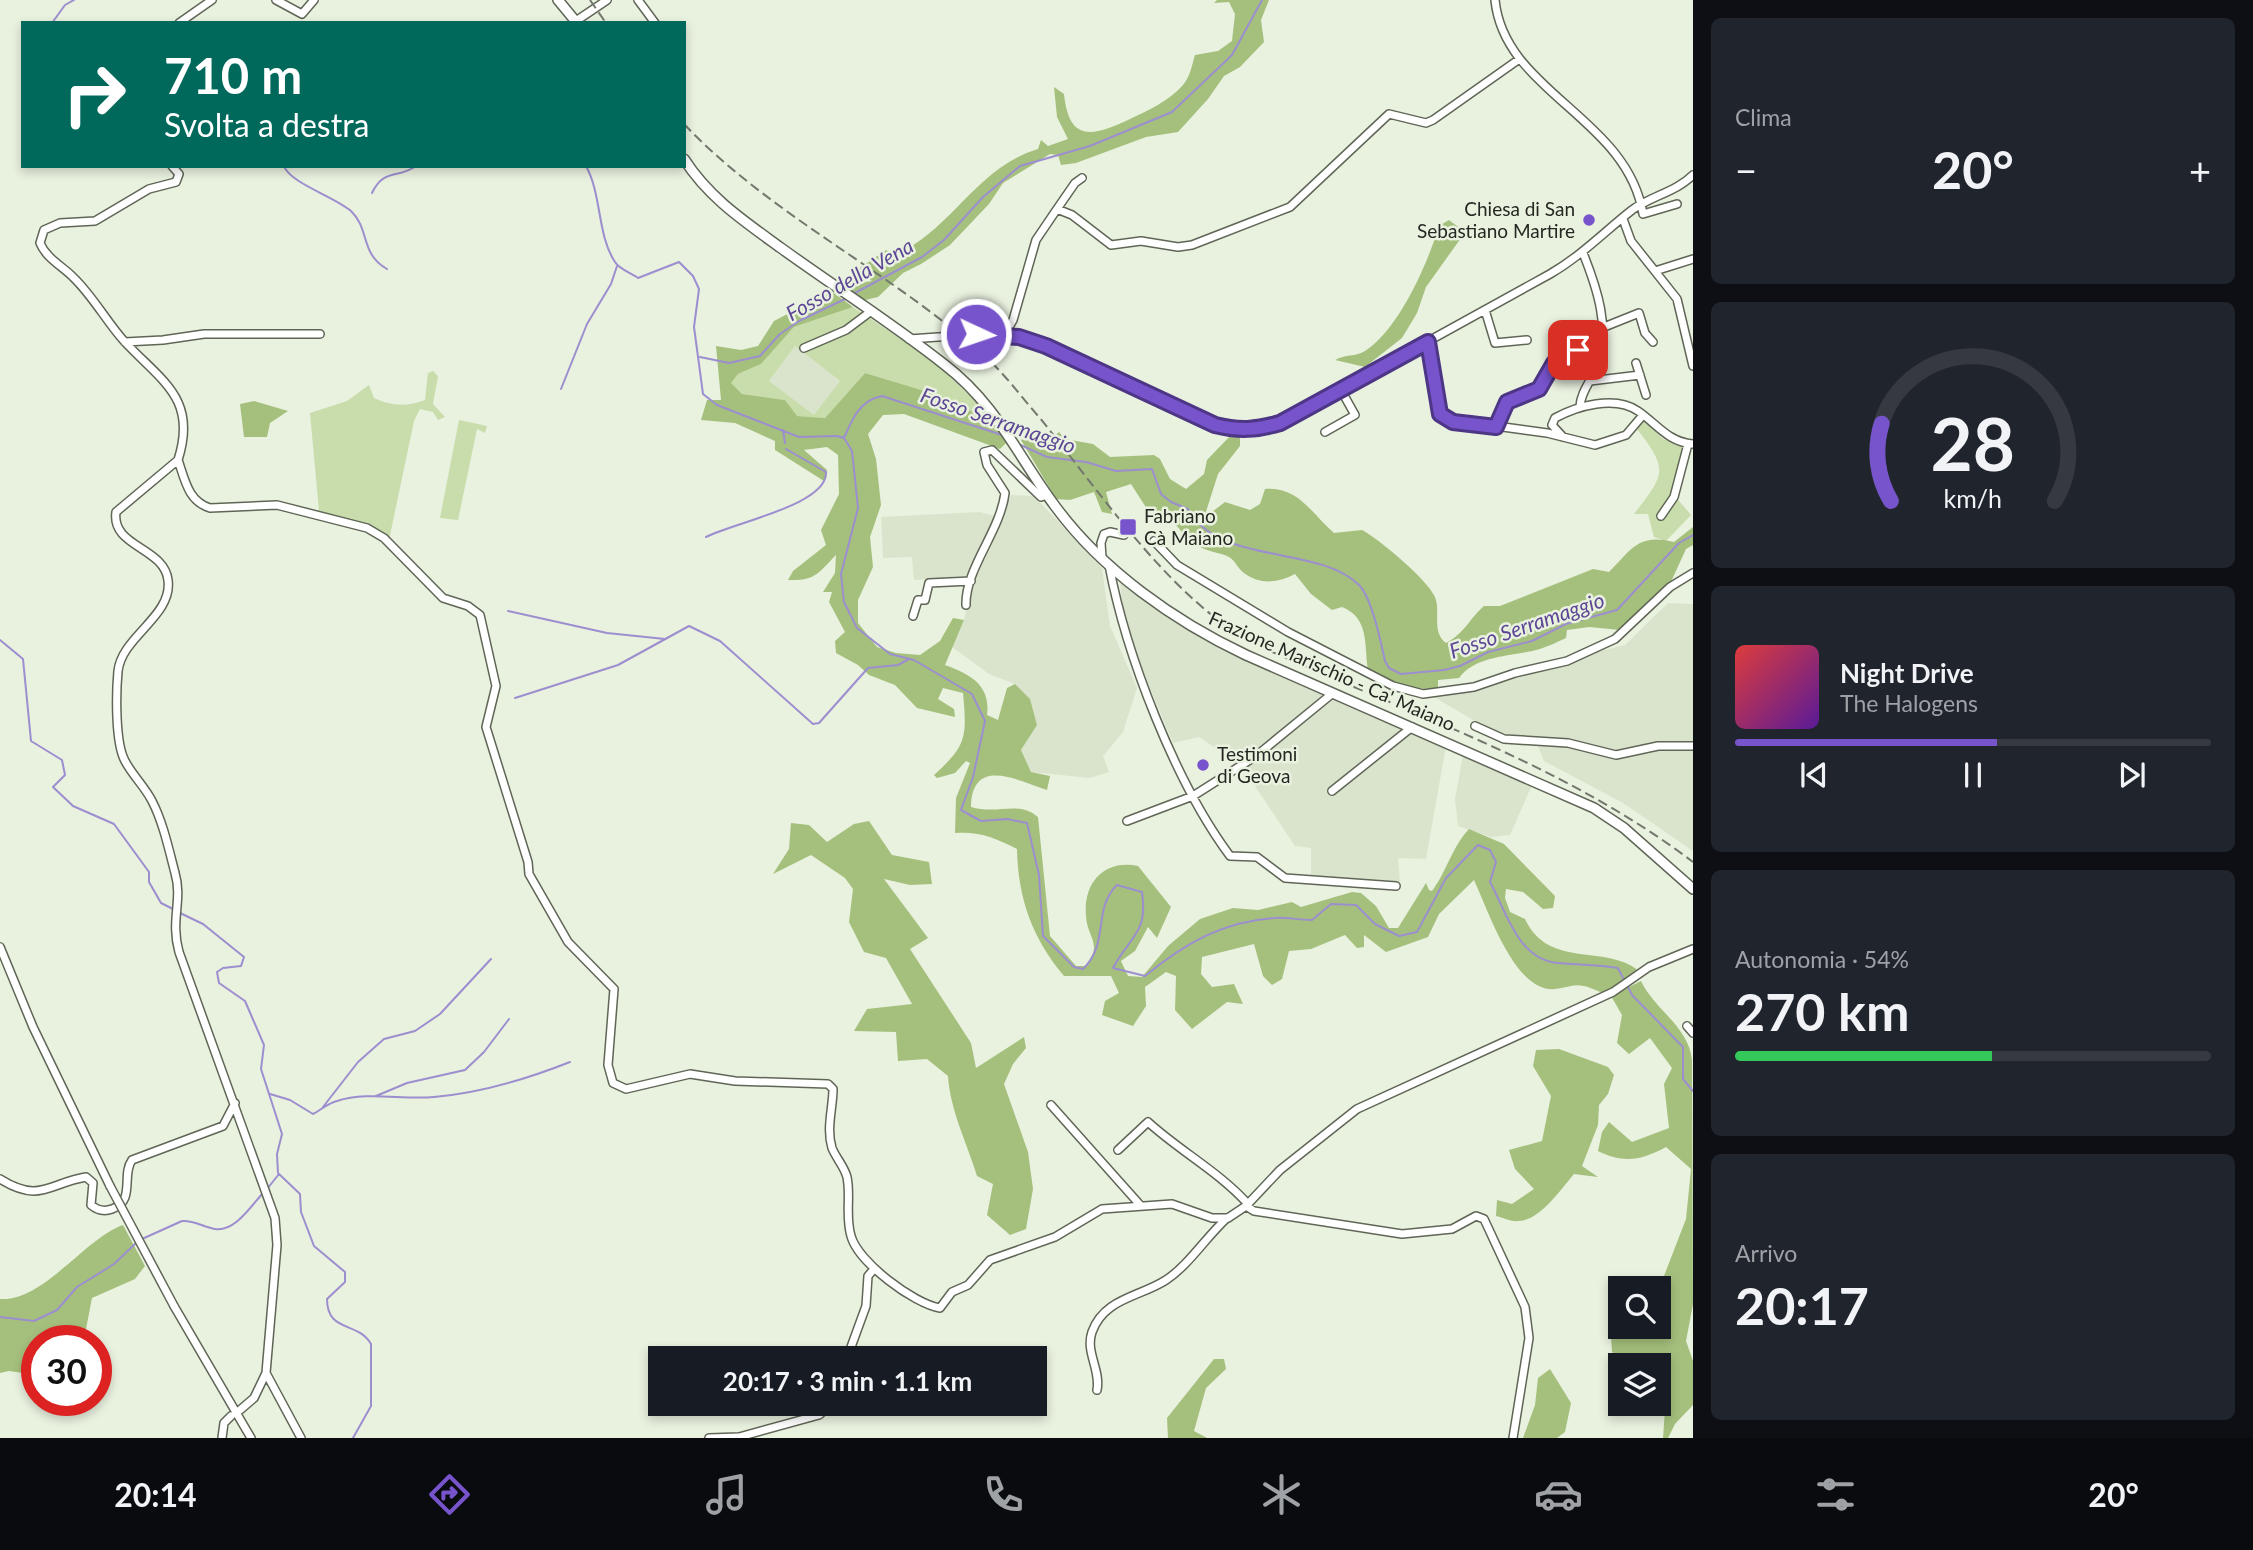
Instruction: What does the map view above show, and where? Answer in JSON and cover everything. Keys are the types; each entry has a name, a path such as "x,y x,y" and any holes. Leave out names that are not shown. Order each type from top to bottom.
{"main road":[{"path":"558,0 576,21"},
{"name":"Frazione Marischio - Ca' Maiano","path":"686,162 702,186 716,200 929,353 970,386 998,417 1047,495 1076,532 1106,561 1201,632 1609,817 1692,887"}],"street":[{"path":"182,21 212,0"},
{"path":"276,0 302,14 314,0"},
{"path":"578,21 607,0"},
{"path":"638,0 654,21"},
{"path":"1495,0 1502,31 1518,60 1602,138 1624,165 1643,214 1677,204"},
{"path":"1057,209 1072,215 1111,246 1142,241 1178,247 1192,244 1290,207 1389,114 1426,123 1518,60"},
{"path":"174,168 179,174 176,182 149,189 95,221 52,225 40,236 42,249 84,289 125,341 165,380 180,402 183,420 178,460 193,499 210,508 277,505 367,528 384,538 443,598 475,610 483,627 496,686 486,727 528,862 528,874 568,943 614,989 610,1079 616,1086 626,1088 691,1074 735,1081 828,1084 833,1089 829,1112 831,1142 847,1179 847,1221 851,1238 874,1269 919,1302 940,1308 952,1292 968,1285 997,1256 1055,1237 1102,1209 1172,1205 1212,1218 1228,1218"},
{"path":"909,339 987,334 1019,337 1046,346 1215,425 1234,430 1259,429 1280,423 1341,390 1583,253 1640,205 1681,186 1693,175"},
{"path":"987,334 1009,327 1037,240 1075,183 1082,178"},
{"path":"1623,219 1632,241 1678,299 1693,366"},
{"path":"1580,406 1582,394 1590,381 1601,349 1604,327 1583,253"},
{"path":"1655,271 1693,259"},
{"path":"1485,310 1495,343 1527,340"},
{"path":"804,348 846,330 870,312"},
{"path":"1604,327 1639,313 1645,332 1653,342"},
{"path":"1683,316 1693,313"},
{"path":"125,341 163,340 204,334 320,334"},
{"path":"918,345 936,337"},
{"path":"929,353 936,337"},
{"path":"1428,342 1440,414 1453,422 1547,433 1584,444 1606,444 1626,435 1643,415"},
{"path":"1496,427 1507,402 1539,389 1554,363 1578,350 1601,349"},
{"path":"1636,363 1646,395"},
{"path":"1590,381 1640,375"},
{"path":"1325,432 1355,415 1341,390"},
{"path":"1564,439 1552,422 1580,406 1630,407 1669,437 1690,444 1674,497 1661,516"},
{"path":"966,606 971,581 1000,519 1005,493 987,466 984,456 986,449 992,450 1041,497 1047,495"},
{"path":"178,460 118,509 115,517 122,534 159,558 168,578 169,588 160,608 129,645 119,664 119,715 122,753 157,811 178,892 173,926 179,952 275,1218 276,1245 266,1373 254,1398 240,1410"},
{"path":"1124,536 1110,532 1104,534 1101,543 1132,656 1193,796 1210,830 1230,856 1256,857 1285,878 1396,886"},
{"path":"1154,541 1177,565 1288,632 1392,686 1423,695 1474,687 1515,673 1567,661 1615,639 1670,587 1693,573"},
{"path":"913,616 918,600 925,600 929,583 971,581"},
{"path":"1127,821 1193,796 1256,756 1333,693"},
{"path":"1475,726 1504,739 1567,743 1616,755 1658,746 1693,746"},
{"path":"1332,791 1412,727"},
{"path":"0,947 38,1040 110,1186 248,1437"},
{"path":"1097,1390 1099,1379 1090,1346 1093,1330 1106,1311 1128,1295 1167,1280 1280,1170 1357,1109 1618,989 1649,967 1693,950"},
{"path":"0,1179 21,1190 37,1193 86,1177 93,1183 91,1205 98,1210 116,1208 122,1204 127,1192 127,1171 132,1160 223,1126 235,1102"},
{"path":"1051,1105 1141,1206"},
{"path":"1118,1150 1148,1122 1180,1151 1205,1163 1254,1211 1402,1234 1452,1229 1476,1216 1484,1219 1525,1307 1529,1338 1513,1438"},
{"path":"851,1346 866,1306 868,1276 874,1269"},
{"path":"266,1373 301,1438"},
{"path":"222,1438 224,1423 231,1416"},
{"path":"709,1438 738,1437 815,1416"}],"shaded area":[{"path":"795,346 840,381 815,416 769,381"},
{"path":"1011,495 1034,496 1102,568 1110,626 1137,688 1123,732 1103,756 1109,772 1090,778 1031,772 1021,750 1037,725 1015,684 989,674 952,647 964,620 973,581"},
{"path":"980,512 997,517 975,569 966,576 914,580 912,557 883,558 881,517"},
{"path":"1120,578 1215,646 1446,746 1426,859 1398,858 1400,883 1311,875 1311,848 1295,846 1241,765 1199,737 1173,743 1134,650 1122,604"},
{"path":"1668,603 1693,604 1693,851 1623,803 1544,761 1535,739 1494,732 1432,696 1464,692 1556,662 1625,645"},
{"path":"1463,755 1532,785 1510,835 1491,837 1458,826 1455,799"}],"green space":[{"path":"1217,0 1269,0 1261,20 1264,42 1240,67 1224,76 1208,99 1178,132 1146,137 1076,163 1061,165 1058,155 1050,154 1003,183 989,204 950,245 903,273 878,297 861,301 841,286 872,281 857,270 886,250 894,255 914,245 997,170 1038,149 1041,140 1048,146 1068,139 1057,117 1054,87 1064,94 1071,121 1077,128 1094,132 1150,109 1171,96 1185,82 1195,55 1218,51 1232,41 1235,14 1229,2 1214,3"},
{"path":"1449,220 1462,230 1461,238 1426,287 1417,313 1402,338 1365,367 1335,360 1365,351 1389,328 1419,277 1439,226"},
{"path":"831,291 853,307 794,327 761,364 738,374 731,383 742,394 785,400 797,416 825,418 865,373 958,401 968,410 994,419 1008,441 1000,449 904,414 883,415 868,434 876,459 881,505 870,537 873,567 858,600 858,623 877,647 896,653 920,655 940,641 953,618 964,620 945,665 963,672 977,682 986,696 987,715 998,720 1007,688 1015,684 1030,699 1037,725 1021,750 1031,772 1050,776 1047,790 1010,778 988,777 979,781 973,791 971,807 990,810 1023,809 1038,817 1050,936 1076,966 1085,966 1091,958 1094,946 1086,916 1088,893 1098,876 1115,866 1138,866 1171,907 1157,938 1148,927 1135,951 1121,961 1128,976 1142,977 1168,946 1200,919 1233,908 1258,910 1292,902 1301,907 1352,892 1361,893 1376,906 1389,928 1398,928 1426,883 1432,891 1458,843 1469,829 1504,844 1555,896 1553,908 1543,909 1523,892 1506,889 1505,898 1510,912 1525,919 1535,935 1548,945 1578,954 1610,958 1639,971 1603,993 1579,985 1551,989 1539,986 1528,979 1509,954 1474,880 1439,914 1428,937 1386,952 1364,935 1364,947 1357,948 1345,935 1311,949 1289,951 1282,979 1272,985 1263,976 1254,944 1202,957 1201,974 1212,987 1234,984 1243,1004 1227,1002 1192,1029 1175,1010 1176,976 1166,972 1145,987 1146,1006 1133,1026 1102,1015 1105,1001 1119,993 1111,976 1064,976 1053,962 1029,917 1020,884 1017,849 987,836 955,833 956,798 970,763 966,761 955,773 937,778 934,775 953,756 962,739 965,720 963,693 943,688 938,699 954,709 955,717 917,708 895,685 869,675 858,665 836,653 835,641 845,632 829,602 832,592 823,592 835,573 836,555 811,577 788,580 793,571 826,545 821,530 839,494 838,455 827,447 804,450 827,470 824,481 775,450 775,441 735,423 701,420 707,400 721,400 716,346 741,350 758,346 774,321"},
{"path":"853,307 932,360 994,419 968,410 958,401 865,373 825,418 796,416 785,400 742,394 730,383 738,374 761,364 794,327","holes":["795,346 840,381 814,415 769,381"]},
{"path":"433,371 438,376 433,404 445,417 438,420 433,412 420,409 414,421 389,540 373,527 319,511 310,413 347,401 369,385 374,398 387,403 405,405 425,400 428,373"},
{"path":"254,401 288,411 270,423 267,437 244,437 240,404"},
{"path":"459,420 487,426 485,433 477,429 458,520 440,518"},
{"path":"1644,421 1663,439 1686,446 1675,496 1691,515 1666,541 1654,537 1648,514 1634,514 1652,490 1659,472 1654,454 1637,429"},
{"path":"1059,432 1065,439 1093,444 1110,457 1154,455 1160,459 1170,479 1186,489 1204,474 1207,460 1231,435 1240,436 1240,446 1218,474 1204,518 1225,502 1250,510 1260,504 1265,489 1276,489 1303,502 1334,533 1362,530 1402,560 1430,589 1437,603 1439,633 1446,643 1458,635 1484,606 1500,606 1593,569 1609,572 1630,550 1644,541 1674,542 1693,527 1693,545 1686,549 1670,584 1620,630 1589,627 1567,630 1566,638 1547,647 1485,660 1475,664 1459,678 1438,680 1438,688 1409,688 1368,670 1364,634 1357,618 1351,612 1342,607 1332,610 1311,594 1295,574 1269,581 1250,577 1231,558 1198,546 1170,519 1157,511 1147,509 1131,484 1106,492 1112,514 1102,512 1094,492 1070,500 1056,499 1021,440 1032,433 1043,447"},
{"path":"869,821 892,855 929,862 932,884 910,885 884,879 928,938 910,949 971,1043 976,1068 1024,1037 1026,1048 1013,1064 1004,1084 1028,1152 1033,1189 1026,1229 1010,1235 987,1215 993,1184 977,1176 955,1114 948,1076 927,1059 898,1061 896,1032 854,1031 867,1009 912,1004 886,958 864,952 849,922 853,889 845,878 811,855 773,874 789,849 791,823 809,825 827,842 854,824"},
{"path":"1641,981 1685,1038 1692,1060 1693,1304 1686,1341 1693,1361 1693,1405 1675,1424 1668,1438 1663,1438 1665,1416 1671,1416 1671,1353 1613,1353 1611,1339 1671,1339 1671,1276 1664,1276 1686,1219 1691,1169 1666,1147 1633,1159 1616,1158 1598,1151 1602,1132 1609,1122 1632,1142 1669,1128 1664,1084 1672,1068 1650,1038 1629,1054 1617,1043 1622,1015 1611,996"},
{"path":"1559,1049 1608,1067 1614,1075 1608,1094 1599,1105 1598,1125 1582,1166 1598,1177 1574,1174 1542,1210 1526,1220 1512,1221 1496,1216 1497,1200 1512,1204 1534,1189 1515,1169 1509,1150 1542,1141 1551,1096 1533,1066 1536,1050"},
{"path":"123,1225 145,1266 135,1279 92,1298 87,1325 21,1325 21,1373 0,1373 0,1299 32,1291 108,1232"},
{"path":"1214,1359 1224,1359 1226,1369 1206,1388 1194,1431 1207,1438 1168,1438 1167,1418"},
{"path":"1550,1369 1571,1403 1565,1432 1557,1438 1523,1438 1535,1405 1538,1378"}],"waterway":[{"path":"53,21 65,5 74,0"},
{"name":"Fosso della Vena","path":"853,294 922,257 944,240 983,197 1020,166 1090,146 1172,112 1232,55 1262,0"},
{"path":"285,168 304,184 351,211 361,226 373,256 387,269"},
{"path":"372,193 381,180 412,168"},
{"path":"587,168 595,189 605,240 617,264 638,278 679,262 693,276 699,289 694,327 703,394 717,405 799,437 844,438 852,451 858,508 841,574 844,602 857,628 890,654 914,660 972,694 985,721 973,777 961,810 981,821 1007,819 1027,823 1039,875 1043,936 1074,967 1083,969 1091,959 1099,937 1105,905 1109,894 1117,885 1142,892 1143,917 1113,968 1145,976 1190,944 1221,929 1274,918 1312,920 1331,904 1356,905 1375,924 1399,936 1417,932 1446,878 1478,845 1490,850 1496,862 1490,882 1523,944 1544,960 1618,968 1624,980"},
{"path":"561,389 587,324 611,284 617,266"},
{"name":"Fosso della Vena","path":"700,357 729,363 760,356 780,334 799,321 845,299"},
{"name":"Fosso Serramaggio","path":"844,438 862,406 882,396 1002,435"},
{"path":"783,430 785,443"},
{"name":"Fosso Serramaggio","path":"1016,443 1047,457 1086,462 1116,471 1152,469 1161,494 1171,502 1188,509 1203,527 1222,539 1341,572 1364,591 1385,661 1389,668 1401,674 1460,666 1488,652 1532,641 1566,624 1617,610 1679,543 1693,535"},
{"path":"706,537 796,503 812,494 822,484 826,472 786,449"},
{"path":"508,611 607,633 665,639"},
{"path":"515,698 618,665 689,626 720,641 813,724 819,723 868,668 898,665 909,659"},
{"path":"0,640 23,659 31,741 62,760 65,775 53,787 73,806 114,824 149,872 149,882 161,903 173,909"},
{"path":"178,912 203,924 244,957 241,966 223,968 217,972 219,983 245,1001 264,1045 261,1069 282,1134 277,1154 278,1173 300,1194 301,1212 314,1246 345,1272 345,1282 327,1299 328,1310 337,1322 359,1332 371,1344 371,1406 353,1438"},
{"path":"323,1107 358,1062 384,1039 415,1031 440,1014 491,959"},
{"path":"1627,985 1632,995 1683,1047 1683,1079 1693,1091"},
{"path":"376,1096 407,1083 465,1070 484,1052 509,1019"},
{"path":"270,1094 290,1100 313,1114 331,1103 348,1098 422,1098 486,1089 570,1062"},
{"path":"267,1189 279,1174"},
{"path":"142,1239 182,1221 222,1229 242,1217 263,1193"},
{"path":"0,1317 34,1321 57,1310 77,1287 114,1264 137,1242"}],"railway":[{"path":"590,0 605,21"},
{"path":"686,126 757,189 918,303 994,365 1163,570 1221,622 1252,643 1479,740 1535,767 1590,795 1693,862"}],"place":[{"name":"Chiesa di San Sebastiano Martire","path":"1589,220"},
{"name":"Fabriano Cà Maiano","path":"1128,527"},
{"name":"Testimoni di Geova","path":"1203,765"}],"route":[{"path":"976,334 1019,337 1046,346 1215,425 1234,430 1259,429 1280,423 1428,342 1440,414 1453,422 1496,427 1507,402 1539,389 1554,363 1578,350"}]}
